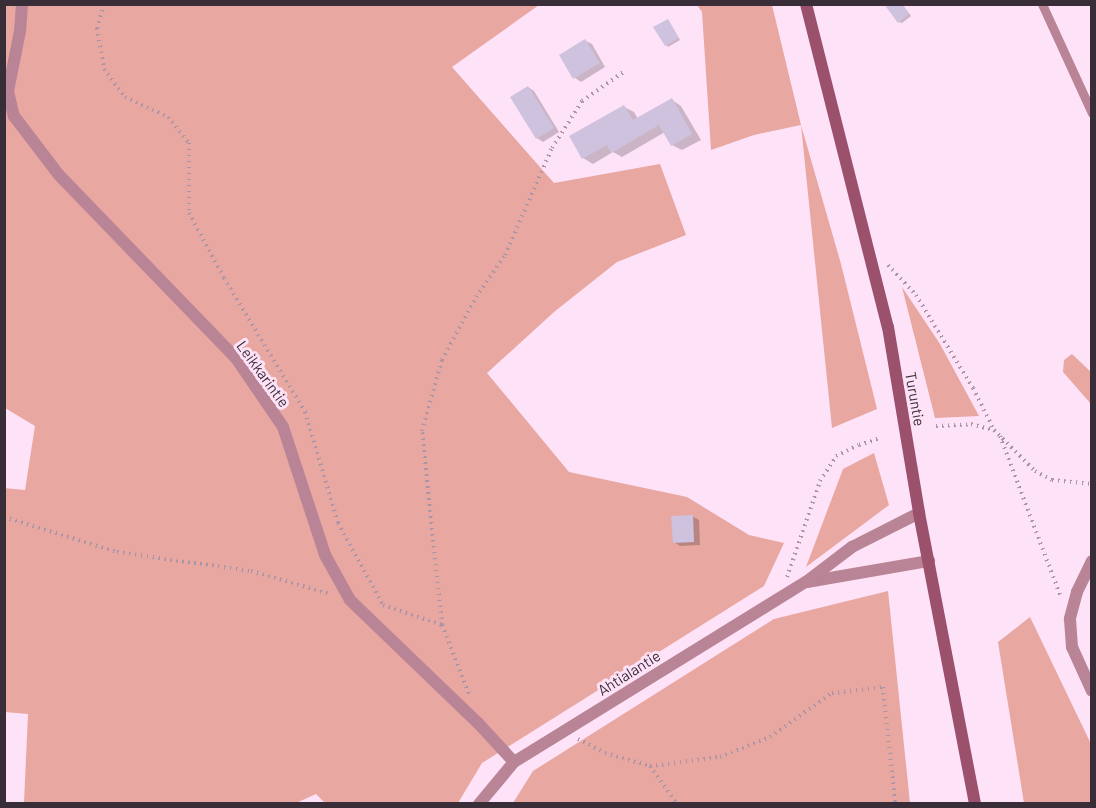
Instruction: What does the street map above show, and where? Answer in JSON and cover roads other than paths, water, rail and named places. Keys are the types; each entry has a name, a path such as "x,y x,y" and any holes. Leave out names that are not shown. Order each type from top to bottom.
{"main road":[{"name":"Turuntie","path":"806,4 888,327 919,513 975,804"}],"street":[{"name":"Leikkarintie","path":"22,4 20,31 9,91 14,116 59,175 236,358 283,427 325,555 350,600 478,723 514,762"},
{"name":"Ahtialantie","path":"479,804 514,762 806,582 852,547 919,513"},
{"name":"Ahtialantie","path":"806,582 929,561"},
{"path":"1092,561 1077,592 1070,619 1072,647 1092,691"}],"lane":[{"path":"1042,4 1092,113"}]}
